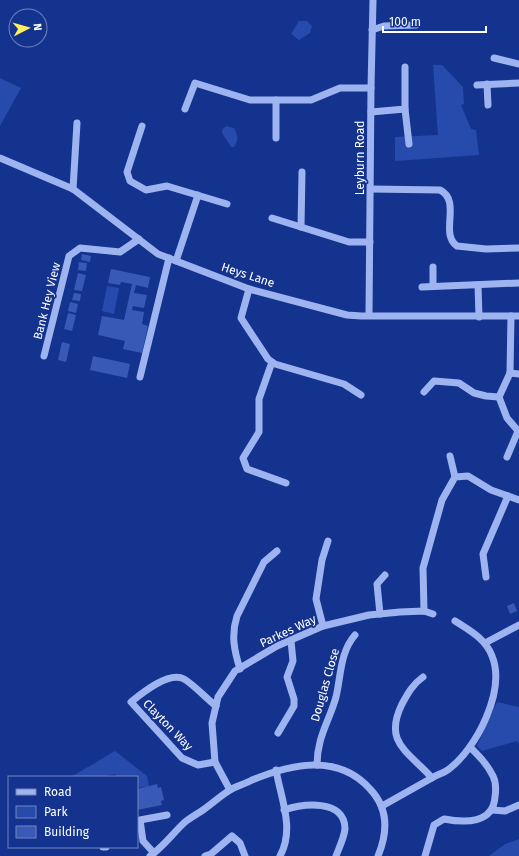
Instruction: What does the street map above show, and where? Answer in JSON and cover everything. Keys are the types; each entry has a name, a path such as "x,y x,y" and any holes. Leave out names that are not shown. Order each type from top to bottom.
{"street":[{"name":"Leyburn Road","path":"369,315 373,0"},
{"path":"372,30 384,26 416,24"},
{"path":"494,58 519,64"},
{"path":"405,67 405,109 409,144"},
{"path":"185,109 195,83 250,100 311,100 340,88 371,88"},
{"path":"477,85 519,83"},
{"path":"487,84 488,105"},
{"path":"276,100 276,138"},
{"path":"371,112 405,109"},
{"path":"73,189 77,123"},
{"path":"142,126 127,172 130,182 146,190 167,186 227,204"},
{"name":"Heys Lane","path":"0,158 73,189 158,254 248,289 347,315 369,315 380,317 519,316"},
{"path":"301,227 302,172"},
{"path":"370,189 440,190 449,199 450,236 456,246 486,249 519,248"},
{"path":"176,261 198,195"},
{"path":"272,218 349,242 370,242"},
{"name":"Bank Hey View","path":"44,356 69,256 80,248 120,252 139,239"},
{"path":"140,377 169,258"},
{"path":"433,267 433,286"},
{"path":"422,287 519,284"},
{"path":"478,285 479,317"},
{"path":"248,289 241,318 272,362 329,381 344,384 360,395"},
{"path":"507,457 518,432 507,418 499,396 510,373 510,316"},
{"path":"272,362 259,399 259,432 243,458 247,469 286,483"},
{"path":"510,373 519,374"},
{"path":"424,392 434,381 445,381 459,383 474,393 486,396 499,396"},
{"path":"424,611 423,568 442,500 455,477 450,456"},
{"path":"455,477 468,476 491,490 519,500"},
{"path":"486,577 483,554 508,496"},
{"path":"323,626 316,599 322,560 328,541"},
{"path":"240,669 233,645 234,625 264,562 277,551"},
{"path":"380,614 377,584 384,575"},
{"name":"Parkes Way","path":"230,790 215,762 212,723 218,697 235,671 277,646 323,626 380,614 424,611 433,614"},
{"path":"382,806 449,769 470,747 489,712 497,683 492,656 484,643 473,632 455,621"},
{"path":"484,643 519,625"},
{"name":"Douglas Close","path":"316,765 318,745 336,697 345,653 350,641 355,635"},
{"path":"278,733 294,706 294,699 287,677 293,661 291,641"},
{"name":"Clayton Way","path":"215,762 198,765 182,758 131,702 157,683 172,678 183,678 216,706"},
{"path":"423,678 414,684 395,719 395,737 401,747 432,778"},
{"path":"425,856 434,825 444,819 463,822 482,818 492,810 494,806 496,792 494,777 485,762 470,747"},
{"path":"167,815 140,820 140,841 152,854 185,822 230,790 276,770 316,765 331,766 355,775 375,794 382,806 385,819 385,834 378,856"},
{"path":"276,770 288,827 285,847 280,856"},
{"path":"284,810 301,804 322,805 335,810 343,819 345,830 336,856"},
{"path":"492,810 505,811 519,805"},
{"path":"205,856 211,854 232,836 240,843 245,856"}],"green space":[{"path":"299,21 307,21 312,26 310,33 299,40 291,34"},
{"path":"433,65 442,65 463,87 464,104 461,105 471,129 476,130 479,155 395,161 395,137 438,135"},
{"path":"0,78 21,88 0,126"},
{"path":"226,126 234,128 236,133 237,140 234,147 231,147 222,133 222,130"},
{"path":"107,286 119,288 114,314 102,311"},
{"path":"497,702 519,707 519,744 517,741 482,751 477,746"},
{"path":"115,751 147,776 149,786 138,788 138,776 116,776 115,774 106,776 73,776"},
{"path":"519,839 519,856 489,856 505,844"}],"building":[{"path":"82,254 91,256 90,262 81,260"},
{"path":"79,262 87,263 86,271 78,270"},
{"path":"111,269 150,277 148,288 136,285 134,293 147,295 144,308 133,306 132,310 144,312 142,324 148,326 142,353 123,349 125,341 98,335 102,316 124,320 132,284 121,282 120,285 108,283"},
{"path":"78,273 86,275 82,291 74,290"},
{"path":"74,293 81,294 80,301 72,300"},
{"path":"70,302 78,304 76,313 68,311"},
{"path":"68,313 76,315 72,331 64,329"},
{"path":"62,342 70,344 66,362 58,360"},
{"path":"93,356 130,364 127,378 90,370"},
{"path":"514,603 517,611 510,614 507,606"},
{"path":"157,784 158,788 161,787 164,800 161,801 162,805 138,810 138,789"}]}
